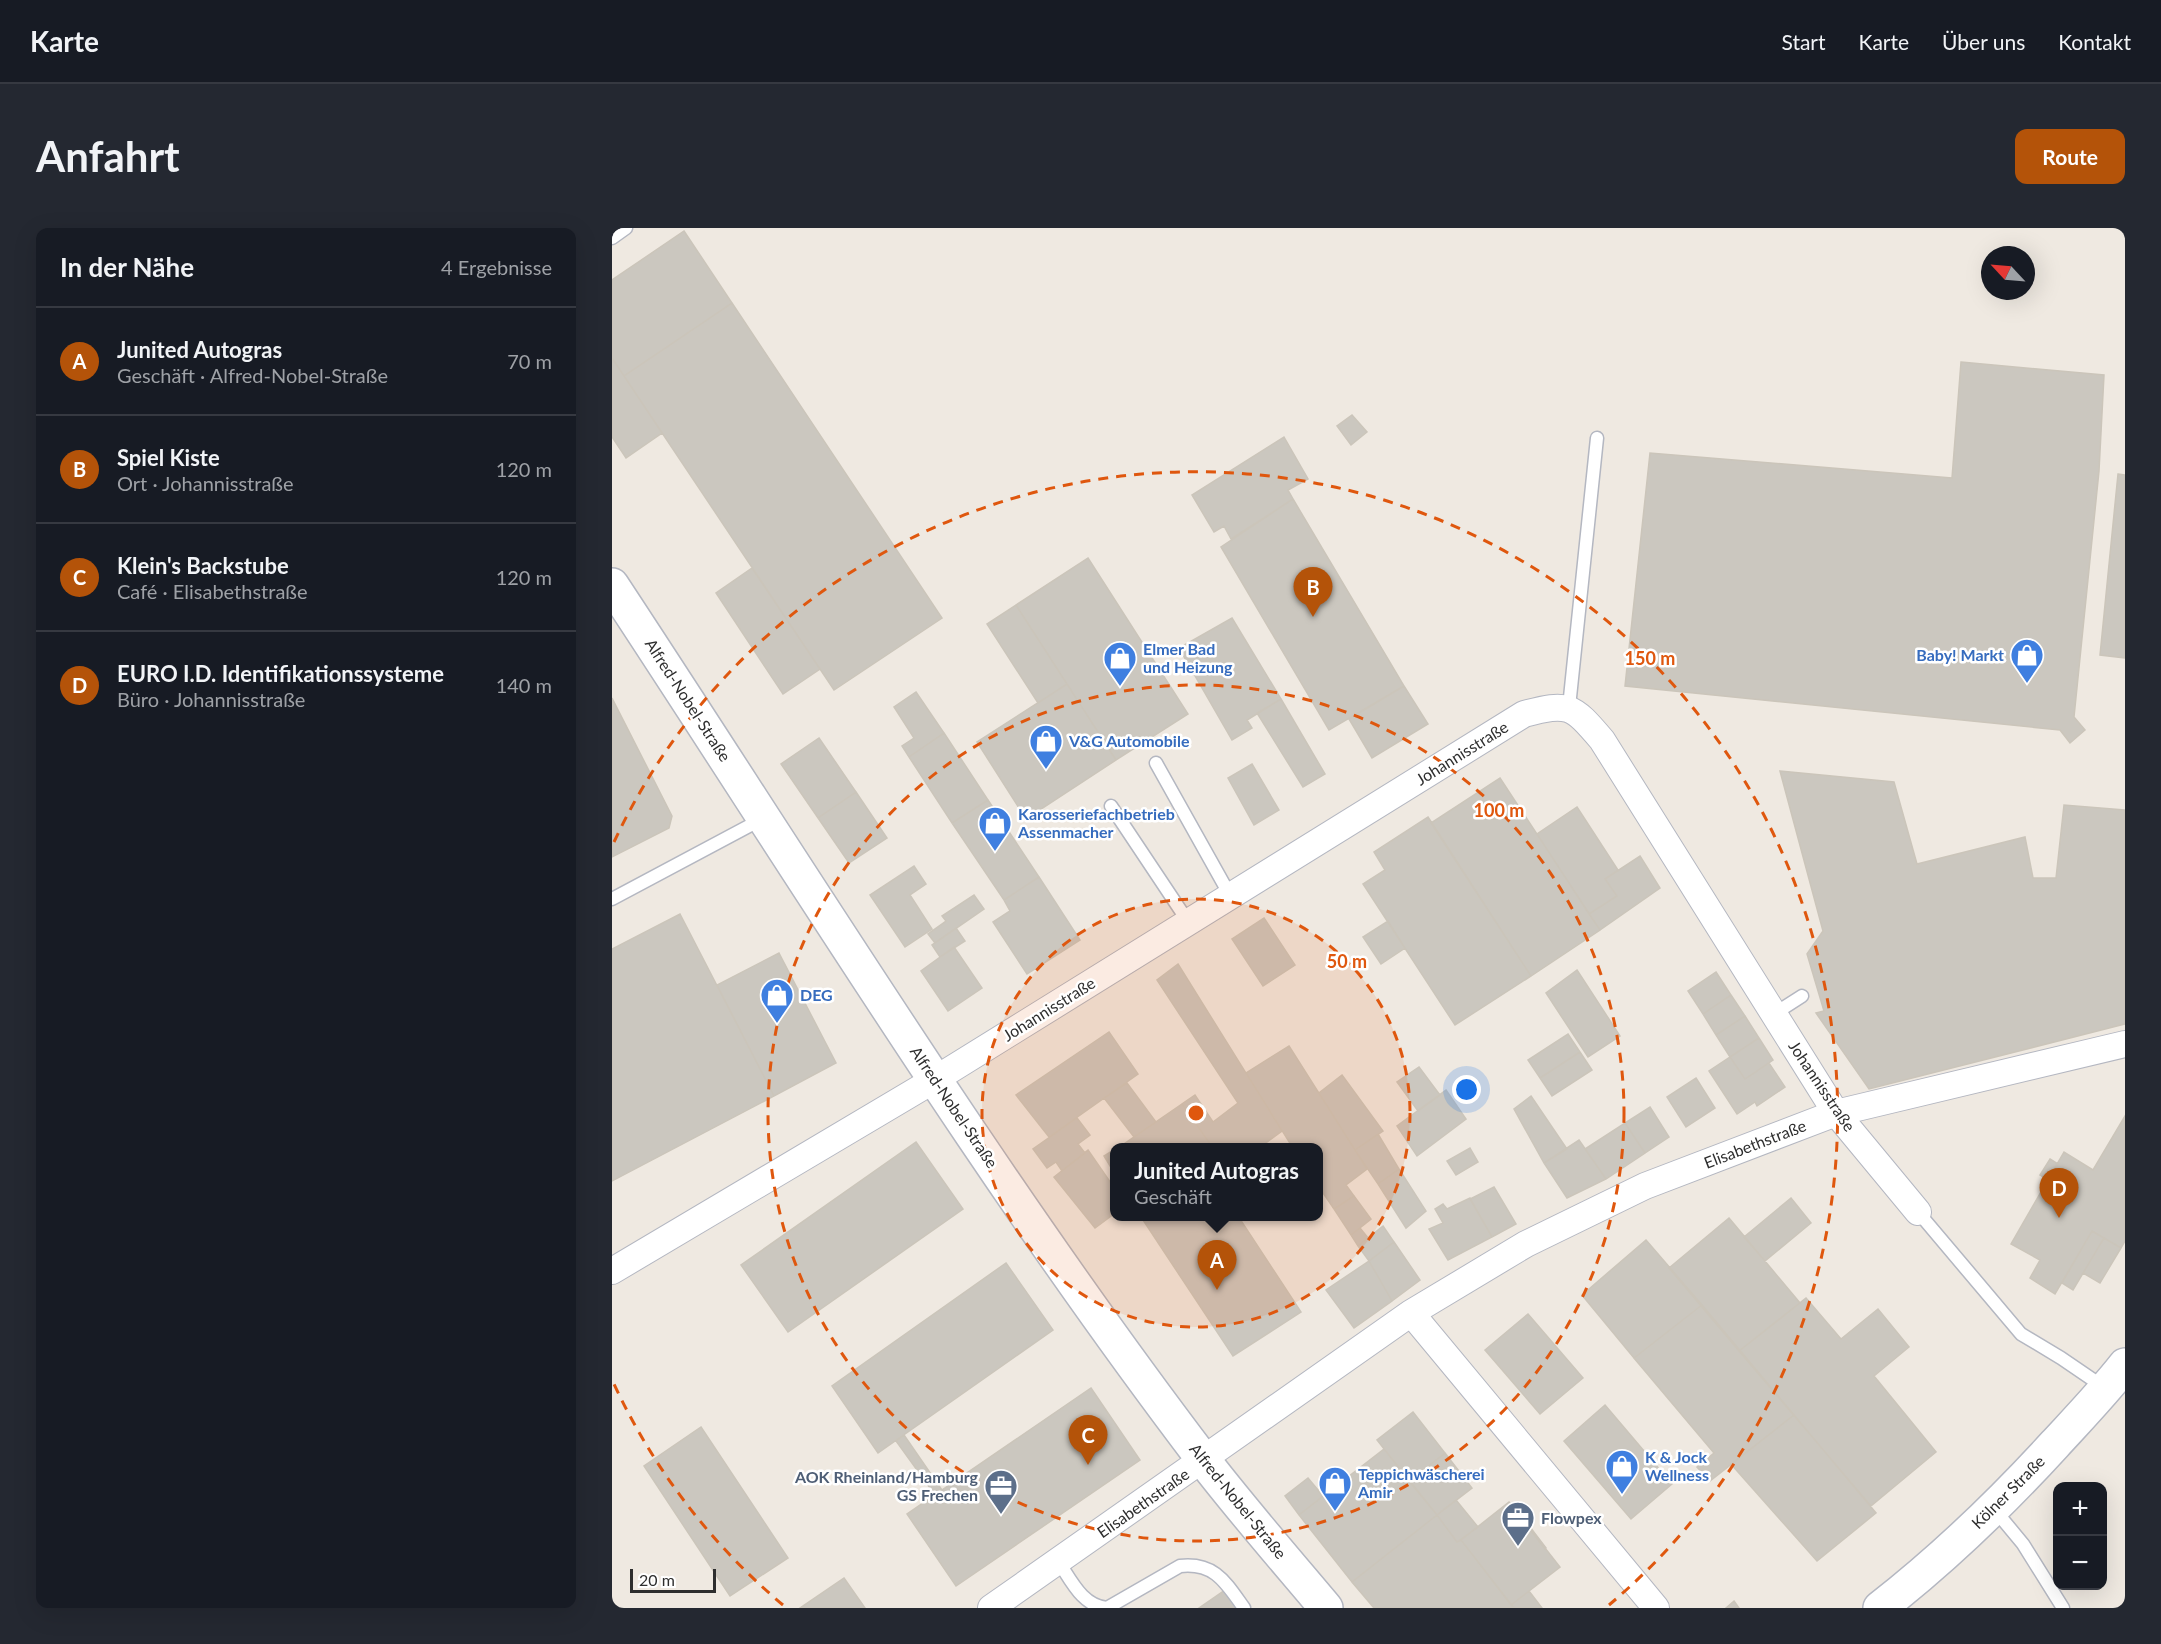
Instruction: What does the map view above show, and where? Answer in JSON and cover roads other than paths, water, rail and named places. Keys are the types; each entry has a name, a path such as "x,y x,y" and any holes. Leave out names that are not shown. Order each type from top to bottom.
{"street":[{"name":"Alfred-Nobel-Straße","path":"612,585 934,1080 1087,1302 1203,1460 1326,1608"},
{"name":"Johannisstraße","path":"612,1271 934,1080 1524,714 1552,707 1569,707 1585,720 1602,740 1836,1113 1918,1212"},
{"name":"Elisabethstraße","path":"991,1608 1411,1313 1526,1244 1645,1186 1836,1113 2125,1044"},
{"path":"1411,1313 1656,1608"},
{"name":"Kölner Straße","path":"1882,1608 1940,1559 1993,1509 2115,1377"}],"lane":[{"path":"612,238 627,228"},
{"path":"1569,707 1597,438"},
{"path":"1156,763 1231,897"},
{"path":"1111,806 1189,923"},
{"path":"612,899 764,817"},
{"path":"1774,1014 1802,996"},
{"name":"Johannisstraße","path":"1918,1212 2021,1334 2061,1358 2115,1377"},
{"path":"1993,1509 2023,1544 2063,1608"},
{"path":"1058,1561 1087,1601 1096,1607 1107,1608 1180,1566 1193,1564 1208,1568 1221,1578 1244,1608"}],"place":[{"name":"Spiel Kiste","path":"1313,617"},
{"name":"Baby! Markt","path":"2027,684"},
{"name":"Elmer Bad und Heizung","path":"1120,687"},
{"name":"V&G Automobile","path":"1046,770"},
{"name":"Karosseriefachbetrieb Assenmacher","path":"995,852"},
{"name":"DEG","path":"777,1024"},
{"name":"EURO I.D. Identifikationssysteme","path":"2059,1218"},
{"name":"Junited Autogras","path":"1217,1290"},
{"name":"Klein's Backstube","path":"1088,1465"},
{"name":"K & Jock Wellness","path":"1622,1495"},
{"name":"Teppichwäscherei Amir","path":"1335,1512"},
{"name":"AOK Rheinland/Hamburg GS Frechen","path":"1001,1515"},
{"name":"Flowpex","path":"1518,1547"}]}
